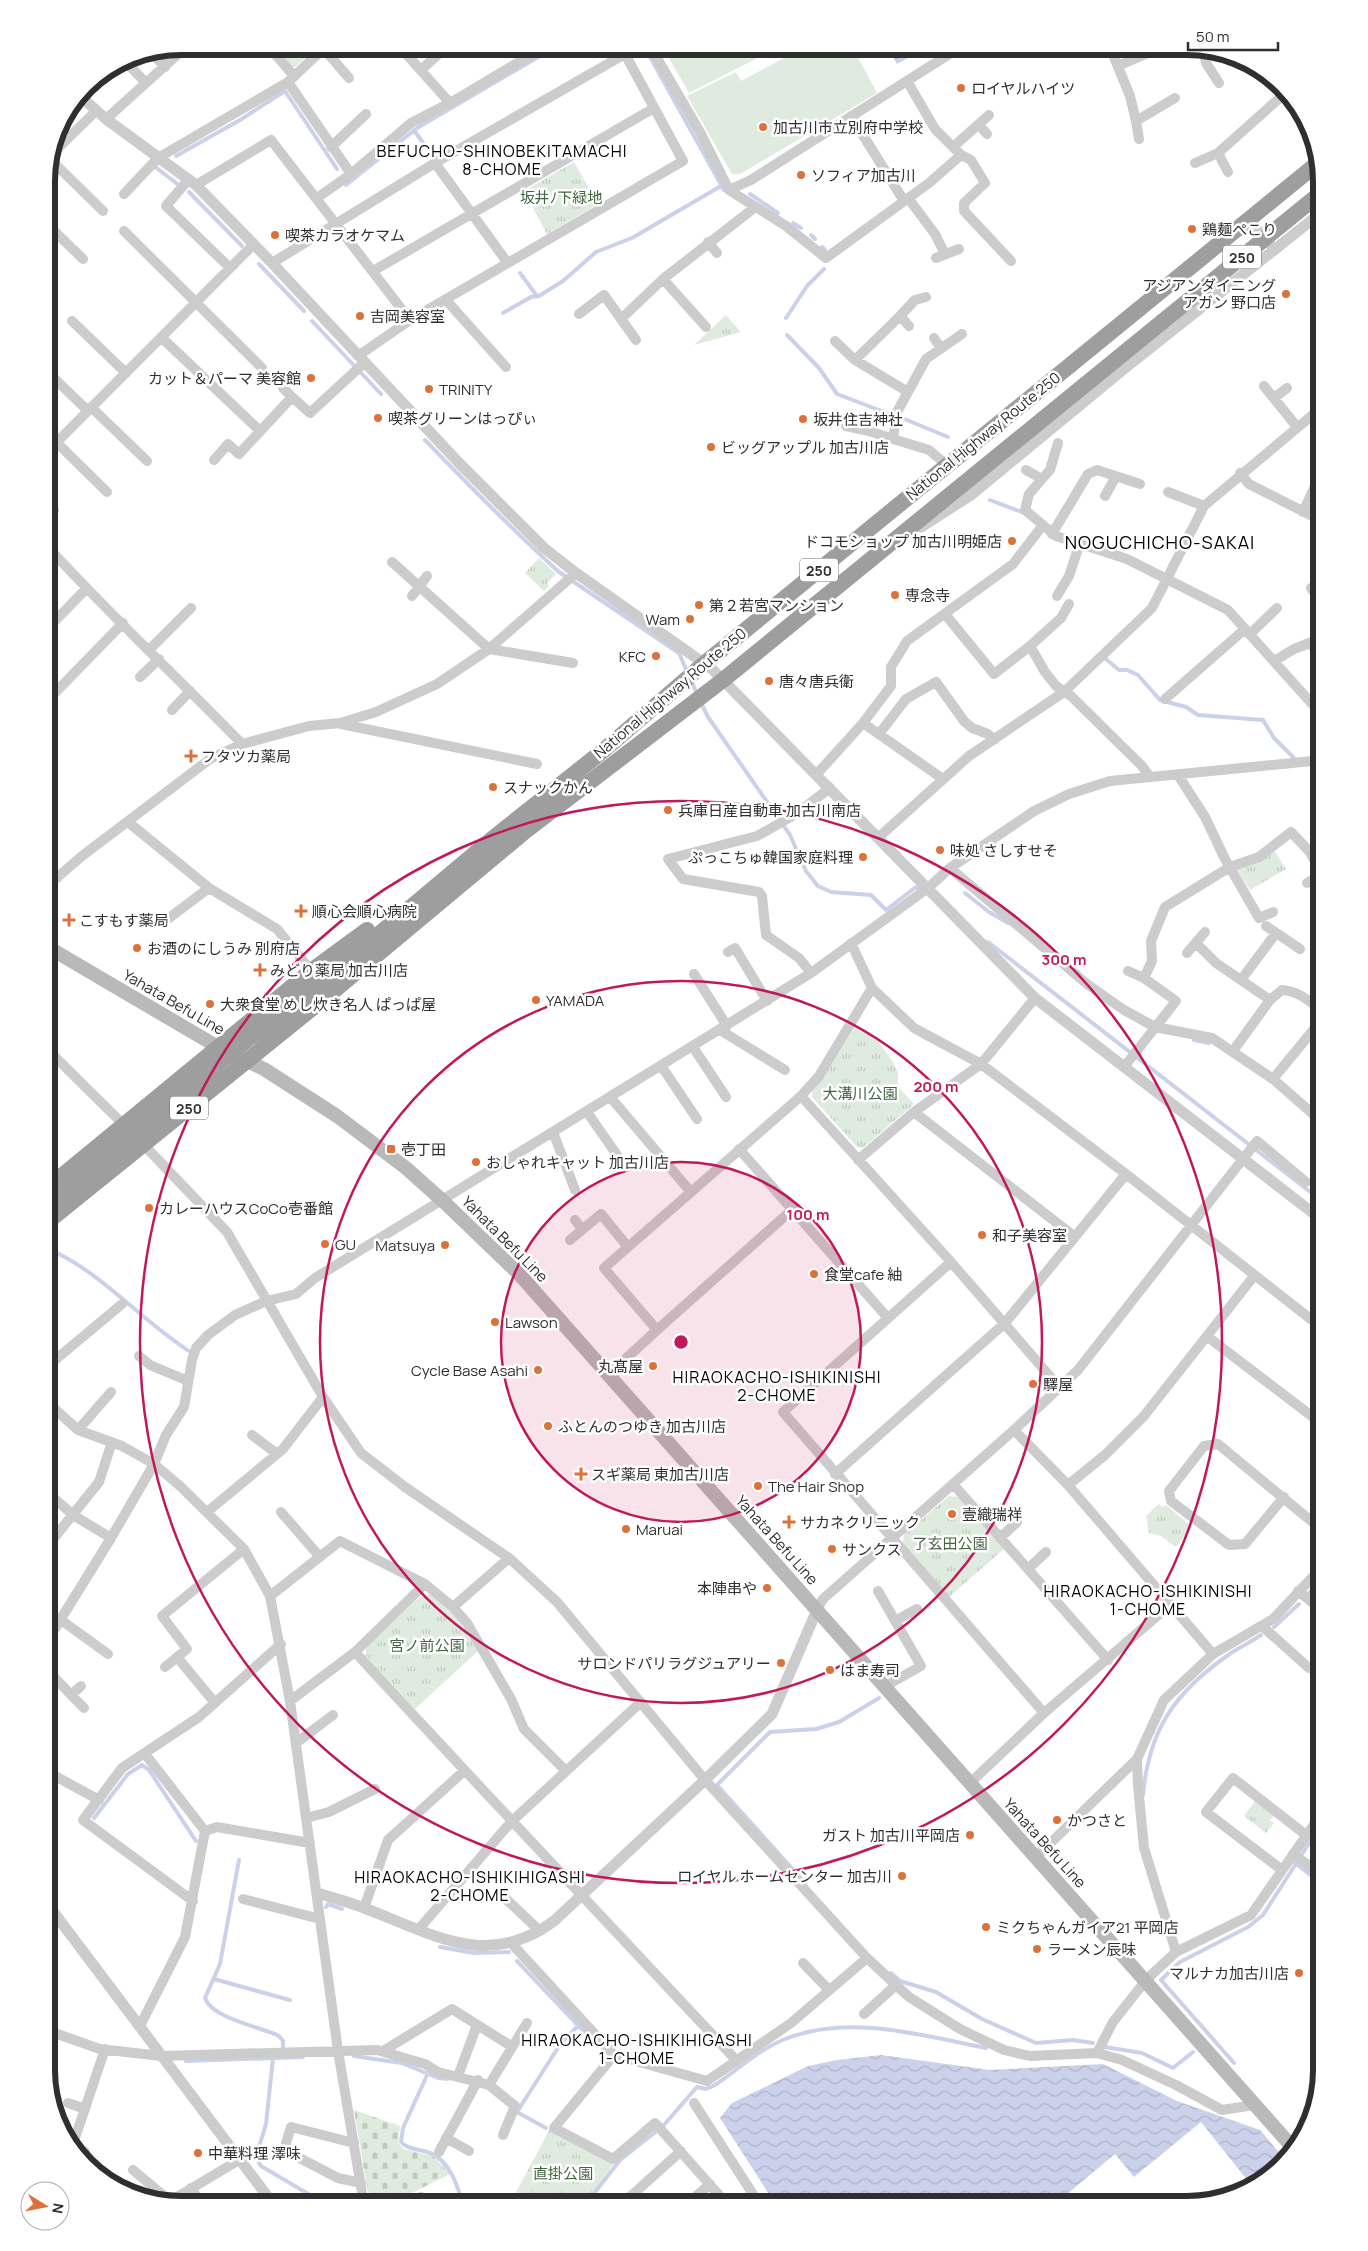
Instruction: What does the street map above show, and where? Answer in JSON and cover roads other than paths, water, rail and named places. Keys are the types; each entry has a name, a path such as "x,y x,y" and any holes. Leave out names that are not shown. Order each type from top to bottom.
{"highway":[{"name":"National Highway Route 250","path":"55,1215 322,982 492,839 604,750 705,663 1312,168"},
{"name":"National Highway Route 250","path":"55,1197 240,1045 724,680 1313,199"},
{"name":"250","path":"55,1182 125,1126 218,1047 322,982"}],"main road":[{"name":"Yahata Befu Line","path":"55,951 218,1047 264,1069 337,1116 406,1168 520,1275 1289,2144"}],"street":[{"path":"106,119 178,55"},
{"path":"274,55 291,79 331,147 350,174"},
{"path":"124,194 158,158 291,79 317,55"},
{"path":"331,55 349,78"},
{"path":"407,55 450,103"},
{"path":"421,70 437,55"},
{"path":"317,198 350,174 411,123 450,103 531,55"},
{"path":"272,263 435,163 623,55"},
{"path":"283,388 310,413 361,359 410,320 683,161 626,55"},
{"path":"655,55 700,132 729,190 754,208 786,226 826,258 906,200 961,155"},
{"path":"729,190 751,180 851,116 908,84 949,55"},
{"path":"1114,55 1130,96 1139,139"},
{"path":"1118,66 1142,55"},
{"path":"1205,56 1206,63 1219,83"},
{"path":"156,57 165,67"},
{"path":"130,66 146,83"},
{"path":"908,84 935,129 961,155 971,160 985,184 964,203 964,211 1010,261"},
{"path":"1195,162 1218,153 1281,97"},
{"path":"1136,120 1175,98"},
{"path":"85,100 106,119 193,182 530,534 576,573 705,663 724,680 1035,998 1313,1213"},
{"path":"373,271 654,108"},
{"path":"59,148 96,111"},
{"path":"331,147 366,114"},
{"path":"953,146 989,115"},
{"path":"851,116 906,200 935,234 940,256 959,249"},
{"path":"979,125 987,134"},
{"path":"230,268 166,206 193,182 272,140 410,320"},
{"path":"1218,153 1228,172"},
{"path":"56,163 99,208 104,196"},
{"path":"435,163 507,262"},
{"path":"621,319 663,279 754,208"},
{"path":"1250,219 1274,249"},
{"path":"864,564 971,495 1125,368 1274,249 1313,223"},
{"path":"124,231 262,368"},
{"path":"57,235 83,259"},
{"path":"708,242 717,252"},
{"path":"108,492 57,442 254,244"},
{"path":"663,279 706,327"},
{"path":"580,314 604,295 636,340"},
{"path":"855,360 916,300 926,297"},
{"path":"446,300 506,367"},
{"path":"900,316 909,326"},
{"path":"72,321 77,333 126,373"},
{"path":"893,439 897,412 926,359 962,334"},
{"path":"162,337 260,431"},
{"path":"934,338 941,348"},
{"path":"244,350 252,341"},
{"path":"835,341 855,360 908,392"},
{"path":"55,379 146,462"},
{"path":"1264,386 1297,427"},
{"path":"1274,398 1287,388"},
{"path":"214,460 228,444 239,454 292,397"},
{"path":"879,837 969,756 1064,692 1152,608 1166,577 1204,506 1240,473 1313,414"},
{"path":"846,426 869,431 928,450 947,465"},
{"path":"1058,443 1050,470 1029,494 1026,510 1052,534 1127,559 1166,577 1228,610 1313,706"},
{"path":"1026,470 1042,478"},
{"path":"1052,534 1088,474 1097,470 1115,478 1140,484"},
{"path":"1240,473 1249,484 1313,517"},
{"path":"1105,496 1115,478"},
{"path":"1303,512 1313,490"},
{"path":"1168,492 1204,506"},
{"path":"816,776 863,723 890,686 891,667 906,641 1013,564 1043,525"},
{"path":"1057,596 1069,576 1080,543"},
{"path":"55,556 86,589 159,658 242,744"},
{"path":"392,562 489,650 573,663"},
{"path":"55,880 210,759 242,744 309,726 340,723 376,712 437,684 489,650 576,573"},
{"path":"412,596 427,576"},
{"path":"55,621 86,589"},
{"path":"945,614 994,674 1030,646 1061,618 1069,604"},
{"path":"150,649 190,608"},
{"path":"1165,699 1277,608"},
{"path":"55,693 123,623"},
{"path":"1274,661 1313,642"},
{"path":"1310,643 1313,647"},
{"path":"1030,646 1044,672 1114,738 1150,777"},
{"path":"140,677 159,658"},
{"path":"879,734 906,699 936,682 964,721 994,740"},
{"path":"172,710 190,691"},
{"path":"340,723 536,764"},
{"path":"863,723 943,778"},
{"path":"55,1629 154,1464 166,1435 184,1407 196,1348 208,1335 236,1315 266,1301 296,1294 315,1278 767,1001 811,973 928,888 950,868 1034,811 1069,794 1110,781 1313,761"},
{"path":"1178,775 1205,817 1230,867 1259,918 1273,912"},
{"path":"811,973 799,958 766,935 762,896 759,892 683,879 668,859 757,836 787,819 830,788"},
{"path":"128,822 209,888 277,929 322,982"},
{"path":"1144,978 1152,961 1151,941 1165,906 1230,867 1258,857 1291,832 1309,851 1313,858"},
{"path":"950,868 1087,984 1136,1018 1155,1026 1212,1038 1273,1080 1313,1114"},
{"path":"55,874 58,877"},
{"path":"1307,883 1313,879"},
{"path":"169,918 209,888"},
{"path":"1266,926 1300,949"},
{"path":"1187,953 1204,932"},
{"path":"1241,980 1276,933"},
{"path":"851,943 872,988 921,1033 982,1064 1313,1321"},
{"path":"1196,943 1216,963 1270,1000"},
{"path":"728,952 735,948 767,1001"},
{"path":"1124,1067 1176,1001 1144,978 1128,971"},
{"path":"694,974 724,1028 785,1070"},
{"path":"657,1330 604,1268 801,1096 818,1076 872,988"},
{"path":"1233,1052 1270,1000 1282,990 1292,990 1313,1004"},
{"path":"858,1160 914,1112 982,1064 1035,998"},
{"path":"1273,1080 1313,1036"},
{"path":"693,1047 726,1097"},
{"path":"55,1057 125,1126 227,1232 323,1397 361,1453 405,1487 509,1558 557,1602 705,1780 866,1958 909,1997 960,2029 1004,2050 1030,2056 1097,2053 1131,2064 1176,2085 1222,2110 1254,2105"},
{"path":"662,1066 697,1119"},
{"path":"801,1096 951,1262 1060,1388"},
{"path":"611,1098 690,1191"},
{"path":"587,1112 624,1164"},
{"path":"914,1112 1075,1237"},
{"path":"553,1132 575,1190"},
{"path":"317,1893 364,1908 452,1943 484,1946 511,1943 540,1931 583,1895 772,1714 823,1599 1060,1388 1101,1343 1258,1142 1306,1182"},
{"path":"739,1149 886,1317"},
{"path":"835,1474 1005,1323 1126,1174"},
{"path":"608,1375 793,1209"},
{"path":"570,1240 601,1214 628,1247"},
{"path":"575,1220 582,1229"},
{"path":"951,1262 886,1317 783,1412 1044,1713"},
{"path":"1068,1486 1105,1455 1144,1416 1254,1276"},
{"path":"55,1360 122,1304"},
{"path":"1208,1336 1313,1417"},
{"path":"138,1356 149,1370 188,1381"},
{"path":"78,1430 111,1392"},
{"path":"207,1512 283,1450 323,1397"},
{"path":"55,1409 78,1430 112,1442 154,1464 244,1549 270,1596 281,1644 290,1701 338,2051 363,2196"},
{"path":"1014,1430 1068,1486 1213,1654"},
{"path":"252,1435 277,1454"},
{"path":"55,1537 99,1482 112,1442"},
{"path":"1284,1497 1245,1544 1229,1545 1172,1501 1169,1491 1204,1446 1218,1444 1284,1497 1313,1522"},
{"path":"953,1484 1108,1660"},
{"path":"55,1499 73,1515 111,1538"},
{"path":"281,1512 320,1557"},
{"path":"1000,1538 1017,1522"},
{"path":"270,1596 340,1541 425,1584 453,1607 467,1623 511,1699 524,1729 566,1771"},
{"path":"165,1667 187,1649 162,1616 244,1549"},
{"path":"1028,1569 1046,1552"},
{"path":"453,1607 509,1558"},
{"path":"1036,1856 1137,1759 1164,1700 1213,1654 1274,1619 1298,1591 1313,1578"},
{"path":"290,1701 356,1652 425,1584"},
{"path":"878,1591 921,1666 884,1686"},
{"path":"1298,1591 1313,1603"},
{"path":"969,1784 1044,1713 1170,1605"},
{"path":"895,1622 917,1609"},
{"path":"55,1619 108,1654"},
{"path":"1262,1626 1298,1665 1310,1668"},
{"path":"193,1901 84,1820 122,1768 199,1717 281,1644"},
{"path":"356,1652 511,1822 583,1895 736,2060"},
{"path":"177,1657 215,1703"},
{"path":"55,1678 84,1708"},
{"path":"71,1695 81,1686"},
{"path":"418,1930 511,1822 641,1702"},
{"path":"296,1743 332,1714"},
{"path":"140,2026 185,1937 205,1831 144,1754"},
{"path":"1137,1759 1144,1848 1176,1952"},
{"path":"364,1908 388,1840 464,1771"},
{"path":"55,1776 99,1800"},
{"path":"1282,1870 1206,1812 1233,1778 1306,1835"},
{"path":"306,1818 329,1812 357,1800 375,1789"},
{"path":"1097,2053 1113,2022 1146,1980 1176,1952 1251,1915 1313,1825"},
{"path":"205,1831 217,1828 310,1843"},
{"path":"1293,1854 1313,1868"},
{"path":"506,1898 540,1931"},
{"path":"243,1899 320,1919"},
{"path":"55,1914 268,2196"},
{"path":"511,1943 614,2055 707,2081 792,2023 866,1958"},
{"path":"803,1963 829,1990"},
{"path":"864,2014 896,1985"},
{"path":"383,2051 452,2009 511,2046"},
{"path":"489,2084 527,2023"},
{"path":"458,2076 477,2025"},
{"path":"55,2033 105,2049 161,2056 383,2051 425,2064 438,2072 489,2084 515,2106 503,2135"},
{"path":"75,2138 105,2049"},
{"path":"614,2055 554,2128 614,2159 655,2123 720,2196"},
{"path":"439,2152 478,2080"},
{"path":"68,2102 85,2108"},
{"path":"694,2103 752,2196"},
{"path":"354,2143 291,2127 286,2143 288,2152 338,2178 361,2183"},
{"path":"446,2138 469,2151"},
{"path":"631,2196 681,2151"},
{"path":"178,2196 239,2160"},
{"path":"133,2170 160,2194"},
{"path":"696,2196 710,2184"},
{"path":"191,2188 196,2196"}],"water":[{"path":"892,55 913,55 897,64"},
{"path":"881,2055 990,2070 1103,2064 1177,2101 1260,2130 1281,2154 1270,2165 1248,2180 1201,2122 1134,2177 1115,2154 1065,2196 770,2196 720,2118 732,2103 808,2066 837,2060"}],"waterway":[{"path":"346,185 417,128 542,55"},
{"path":"649,55 724,190"},
{"path":"176,156 240,120 285,91 337,169"},
{"path":"414,130 431,154"},
{"path":"154,166 180,186"},
{"path":"503,313 531,297 539,296 563,281 596,252 632,238 721,186"},
{"path":"189,192 242,246"},
{"path":"750,194 778,213"},
{"path":"793,223 801,228"},
{"path":"811,235 815,239"},
{"path":"822,247 825,250"},
{"path":"259,264 304,311"},
{"path":"786,318 807,286 824,269"},
{"path":"520,273 537,296"},
{"path":"312,321 381,394"},
{"path":"787,335 819,368 837,394 892,415"},
{"path":"902,418 948,437"},
{"path":"425,440 508,524 559,572 679,653 688,674"},
{"path":"990,500 1024,513"},
{"path":"1106,659 1119,670 1127,670 1138,675 1160,700 1186,707 1198,715 1263,720 1274,738 1295,759"},
{"path":"691,680 697,694"},
{"path":"701,703 708,717 790,835 806,871 818,886 831,892 871,895 886,910 916,887 921,891"},
{"path":"965,893 989,912 1008,923"},
{"path":"988,942 1313,1194"},
{"path":"1194,1040 1209,1043"},
{"path":"57,1253 109,1287 174,1341 192,1353"},
{"path":"1309,1593 1313,1589"},
{"path":"1274,1627 1299,1604"},
{"path":"1143,1795 1146,1771 1152,1750 1159,1731 1169,1713 1195,1682 1212,1667 1261,1635"},
{"path":"805,1883 717,1785 770,1732 816,1729 839,1722 879,1698"},
{"path":"94,1818 128,1774 142,1765 149,1770 196,1841"},
{"path":"1234,2063 1161,1980 1180,1962 1248,1927 1263,1915 1313,1837"},
{"path":"239,1860 220,1964 205,1998 209,2005 217,2012 279,2036 283,2041 283,2049"},
{"path":"1295,1863 1313,1877"},
{"path":"326,1907 328,1904 342,1909"},
{"path":"440,1947 474,1953 509,1952"},
{"path":"517,1961 590,2038"},
{"path":"891,1973 900,1981 936,1992 982,2019 1036,2043 1073,2040 1093,2043"},
{"path":"214,1979 290,2000"},
{"path":"546,2128 517,2112 561,2043 579,2025"},
{"path":"592,2196 620,2160 663,2126 697,2087 706,2089 715,2085 758,2054 785,2039 809,2032 834,2028 860,2027 911,2033 986,2048"},
{"path":"1105,2047 1142,2053 1173,2068 1193,2052"},
{"path":"354,2056 402,2063 438,2078 448,2079"},
{"path":"186,2061 303,2057"},
{"path":"273,2058 266,2124 256,2157 261,2166 312,2196"},
{"path":"428,2073 403,2128 401,2142 411,2148 430,2153 443,2162 456,2182 460,2196"}],"place":[{"name":"ロイヤルハイツ","path":"961,88"},
{"name":"加古川市立別府中学校","path":"763,127"},
{"name":"ソフィア加古川","path":"801,175"},
{"name":"鶏麺ぺこり","path":"1192,229"},
{"name":"喫茶カラオケマム","path":"275,235"},
{"name":"アジアンダイニング アガン 野口店","path":"1286,294"},
{"name":"吉岡美容室","path":"360,316"},
{"name":"カット＆パーマ 美容館","path":"311,378"},
{"name":"TRINITY","path":"429,389"},
{"name":"喫茶グリーンはっぴぃ","path":"378,418"},
{"name":"坂井住吉神社","path":"803,419"},
{"name":"ビッグアップル 加古川店","path":"711,447"},
{"name":"ドコモショップ 加古川明姫店","path":"1012,541"},
{"name":"専念寺","path":"895,595"},
{"name":"第２若宮マンション","path":"699,605"},
{"name":"Wam","path":"690,619"},
{"name":"KFC","path":"656,656"},
{"name":"唐々唐兵衛","path":"769,681"},
{"name":"フタツカ薬局","path":"191,756"},
{"name":"スナックかん","path":"493,787"},
{"name":"兵庫日産自動車 加古川南店","path":"668,810"},
{"name":"味処 さしすせそ","path":"940,850"},
{"name":"ぷっこちゅ韓国家庭料理","path":"863,857"},
{"name":"順心会順心病院","path":"301,911"},
{"name":"こすもす薬局","path":"69,920"},
{"name":"お酒のにしうみ 別府店","path":"137,948"},
{"name":"みどり薬局 加古川店","path":"260,970"},
{"name":"YAMADA","path":"536,1000"},
{"name":"大衆食堂 めし炊き名人 ぱっぱ屋","path":"210,1004"},
{"name":"壱丁田","path":"391,1149"},
{"name":"おしゃれキャット 加古川店","path":"476,1162"},
{"name":"カレーハウスCoCo壱番館","path":"149,1208"},
{"name":"和子美容室","path":"982,1235"},
{"name":"GU","path":"325,1244"},
{"name":"Matsuya","path":"445,1245"},
{"name":"食堂cafe 紬","path":"814,1274"},
{"name":"Lawson","path":"495,1322"},
{"name":"丸髙屋","path":"653,1366"},
{"name":"Cycle Base Asahi","path":"538,1370"},
{"name":"驛屋","path":"1033,1384"},
{"name":"ふとんのつゆき 加古川店","path":"548,1426"},
{"name":"スギ薬局 東加古川店","path":"581,1474"},
{"name":"The Hair Shop","path":"758,1486"},
{"name":"壹織瑞祥","path":"952,1514"},
{"name":"サカネクリニック","path":"789,1522"},
{"name":"Maruai","path":"626,1529"},
{"name":"サンクス","path":"832,1549"},
{"name":"本陣串や","path":"767,1588"},
{"name":"サロンドパリラグジュアリー","path":"781,1663"},
{"name":"はま寿司","path":"830,1670"},
{"name":"かつさと","path":"1057,1820"},
{"name":"ガスト 加古川平岡店","path":"970,1835"},
{"name":"ロイヤル ホームセンター 加古川","path":"902,1876"},
{"name":"ミクちゃんガイア21 平岡店","path":"986,1927"},
{"name":"ラーメン辰味","path":"1037,1949"},
{"name":"マルナカ加古川店","path":"1299,1973"},
{"name":"中華料理 澤味","path":"198,2153"}],"district":[{"name":"BEFUCHO-SHINOBEKITAMACHI 8-CHOME","path":"502,160"},
{"name":"NOGUCHICHO-SAKAI","path":"1160,542"},
{"name":"HIRAOKACHO-ISHIKINISHI 2-CHOME","path":"777,1386"},
{"name":"HIRAOKACHO-ISHIKINISHI 1-CHOME","path":"1148,1600"},
{"name":"HIRAOKACHO-ISHIKIHIGASHI 2-CHOME","path":"470,1886"},
{"name":"HIRAOKACHO-ISHIKIHIGASHI 1-CHOME","path":"637,2049"}],"park label":[{"name":"坂井ﾉ下緑地","path":"561,197"},
{"name":"大溝川公園","path":"860,1093"},
{"name":"了玄田公園","path":"950,1543"},
{"name":"宮ノ前公園","path":"427,1645"},
{"name":"直掛公園","path":"563,2173"}]}
